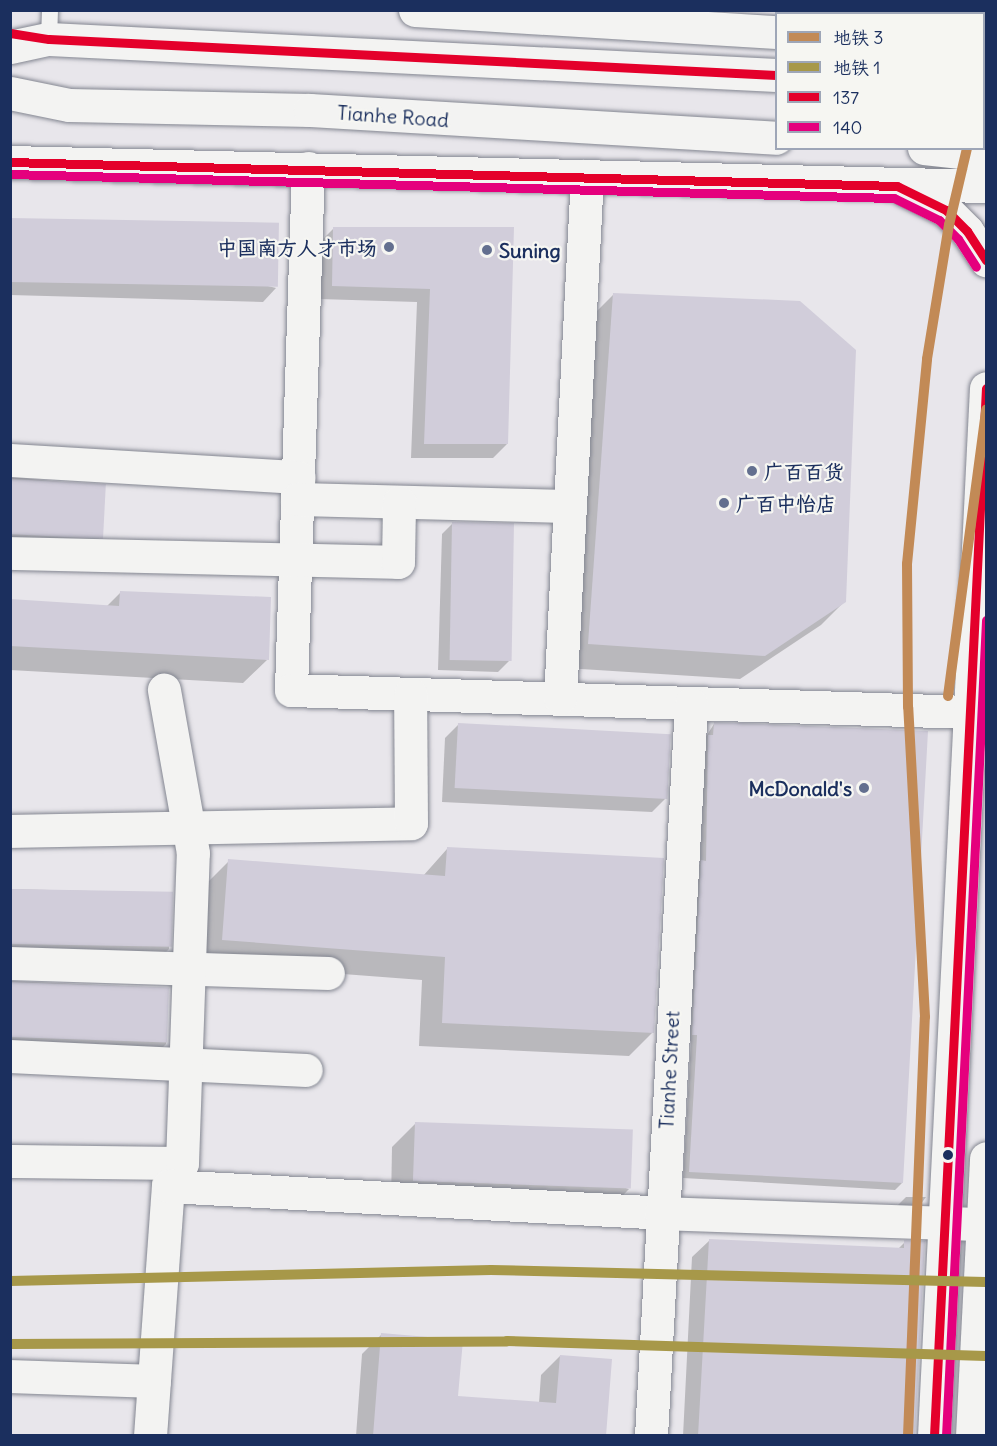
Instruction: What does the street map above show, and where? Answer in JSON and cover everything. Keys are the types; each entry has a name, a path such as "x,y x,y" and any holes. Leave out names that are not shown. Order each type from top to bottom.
{"main road":[{"path":"415,10 775,32"},
{"path":"10,47 50,25"},
{"path":"10,33 50,25 775,75"},
{"name":"Tianhe Road","path":"10,93 69,105 310,110 775,138"},
{"path":"10,113 69,105"},
{"path":"942,150 987,155"},
{"path":"10,162 308,168 897,186 987,186"},
{"path":"308,168 291,690 970,712"},
{"path":"560,698 587,176"},
{"path":"897,186 946,210 987,260"},
{"path":"934,1436 987,388"},
{"path":"10,460 297,488 399,502 569,506"},
{"path":"10,553 398,562 399,502"},
{"path":"10,1161 182,1164 193,853 164,690"},
{"path":"10,831 411,823 410,693"},
{"name":"Tianhe Street","path":"651,1436 661,1213 691,704"},
{"path":"10,963 328,972"},
{"path":"10,1056 306,1070"},
{"path":"972,1436 987,1158"},
{"path":"150,1436 168,1186 661,1213 983,1224"},
{"path":"10,1376 154,1381"}],"building":[{"path":"10,218 279,223 278,287 10,282"},
{"path":"333,227 514,227 508,444 424,444 430,289 332,286"},
{"name":"广百中怡店","path":"613,293 800,301 856,350 846,602 765,656 588,644"},
{"path":"10,479 106,484 103,539 10,534"},
{"path":"452,522 514,523 512,661 450,660"},
{"path":"120,591 271,597 269,660 10,646 10,599 119,606"},
{"path":"714,722 928,731 903,1183 689,1172 697,1035 692,1035 701,860 706,861 708,735 713,735"},
{"path":"458,723 671,734 667,799 455,788"},
{"path":"447,847 664,858 654,1033 442,1023 445,957 222,940 228,859 445,876"},
{"path":"10,889 173,892 172,947 10,944"},
{"path":"10,982 169,988 167,1043 10,1037"},
{"path":"415,1122 633,1130 631,1189 413,1181"},
{"path":"709,1239 904,1248 904,1240 925,1241 915,1436 698,1436"},
{"path":"381,1333 463,1340 458,1396 556,1403 560,1355 612,1359 606,1436 373,1436"}],"metro line":[{"name":"3","path":"908,1436 925,1017 908,707 907,564 927,359 949,225 967,150"},
{"name":"3","path":"948,696 986,410"},
{"name":"1","path":"10,1281 491,1270 986,1282"},
{"name":"1","path":"10,1344 507,1341 986,1356"}],"transit line":[{"name":"137","path":"10,33 49,39 775,75"},
{"name":"137","path":"10,162 897,186 946,210 967,231 986,260"},
{"name":"140","path":"10,174 894,198 939,220 958,239 976,267"},
{"name":"137","path":"934,1436 986,388"},
{"name":"140","path":"946,1436 986,620"}],"place":[{"name":"中国南方人才市场","path":"389,247"},
{"name":"Suning","path":"487,250"},
{"name":"广百百货","path":"752,471"},
{"name":"广百中怡店","path":"724,503"},
{"name":"McDonald's","path":"864,788"}]}
